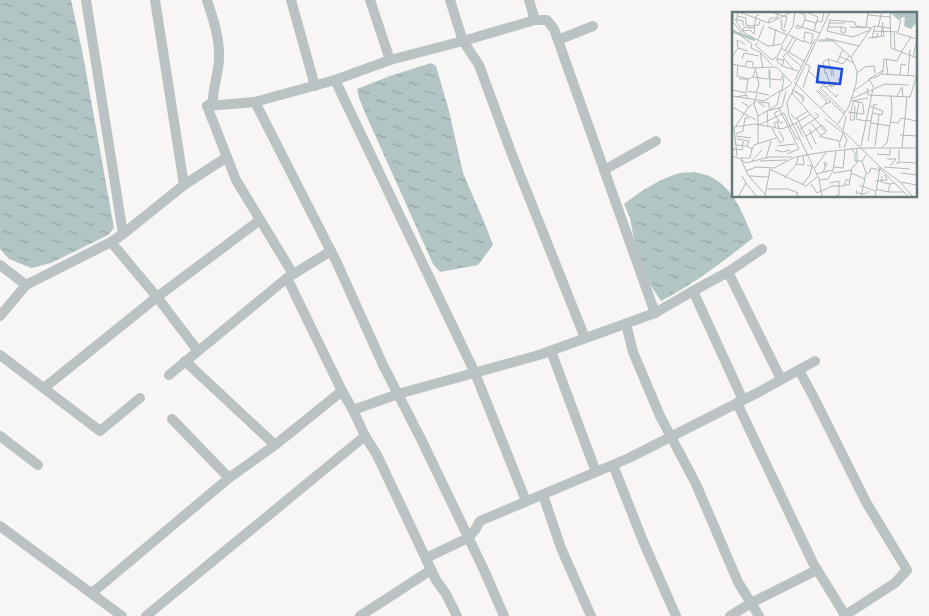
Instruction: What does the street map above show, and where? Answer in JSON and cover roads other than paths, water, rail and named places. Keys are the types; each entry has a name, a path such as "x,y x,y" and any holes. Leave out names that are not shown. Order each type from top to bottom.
{"street":[{"path":"86,0 123,234"},
{"path":"155,0 184,186"},
{"path":"207,0 216,26 219,44 219,59 213,101 207,106"},
{"path":"290,0 315,86"},
{"path":"370,0 390,60"},
{"path":"450,0 464,41 479,65 511,152 585,338"},
{"path":"529,0 534,20"},
{"path":"207,106 255,102 335,80 390,60 534,20 547,20 554,29 655,313"},
{"path":"558,40 593,26"},
{"path":"335,80 475,373 526,501"},
{"path":"255,102 331,251 383,365 504,616"},
{"path":"207,106 236,180 290,276 342,391 377,455 431,570 446,594 456,616"},
{"path":"604,170 656,141"},
{"path":"0,316 26,286 111,242 184,186 227,157"},
{"path":"44,388 157,297 260,220"},
{"path":"111,242 157,297 198,351"},
{"path":"353,410 398,394 552,351 655,313 728,272 762,249"},
{"path":"169,375 290,276 331,251"},
{"path":"0,265 26,286"},
{"path":"728,272 781,379"},
{"path":"693,291 740,401 817,570 845,616 895,583 907,570 866,502 799,370"},
{"path":"626,324 633,352 660,416 696,484 738,582 759,616"},
{"path":"552,351 596,472"},
{"path":"0,355 100,431 140,398"},
{"path":"185,361 275,445"},
{"path":"426,558 468,538 480,520 628,458 815,361"},
{"path":"92,593 229,478 275,445 342,391"},
{"path":"172,419 229,478"},
{"path":"0,436 38,465"},
{"path":"146,616 365,436"},
{"path":"613,465 643,541 676,616"},
{"path":"543,495 561,548 591,616"},
{"path":"0,526 122,616"},
{"path":"360,616 431,570"},
{"path":"730,616 751,603 817,570"}],"water":[{"path":"0,0 71,0 82,50 114,228 108,235 51,263 31,268 9,259 0,249"},
{"path":"431,63 436,66 449,111 463,173 493,245 478,265 440,272 433,264 366,115 357,89"},
{"path":"695,172 709,176 726,188 737,203 753,238 697,280 661,301 649,283 635,245 630,218 624,204 658,182 680,173"}]}
